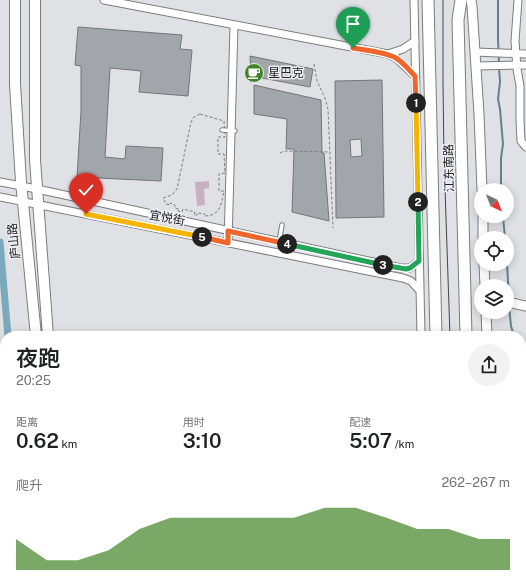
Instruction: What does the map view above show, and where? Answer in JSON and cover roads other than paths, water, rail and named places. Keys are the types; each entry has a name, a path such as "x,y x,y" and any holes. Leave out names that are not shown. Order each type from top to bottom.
{"main road":[{"name":"庐山路","path":"15,0 16,84 21,186 36,331"},
{"name":"江东南路","path":"428,0 436,331"},
{"name":"江东南路","path":"461,0 458,20 466,331"},
{"path":"37,1 35,160 48,331"}],"street":[{"path":"104,0 388,54 396,58 415,76"},
{"path":"414,0 421,331"},
{"path":"471,0 482,183"},
{"path":"518,0 515,41 520,86 521,141 526,147"},
{"path":"228,243 228,130 234,25"},
{"path":"388,54 403,49 415,41"},
{"path":"475,52 526,54"},
{"path":"476,66 526,65"},
{"name":"宜悦街","path":"0,182 401,268 410,268 419,261"},
{"name":"宜悦街","path":"0,197 403,278 411,281 419,290"},
{"path":"514,304 524,306"},
{"path":"486,319 487,331"}],"lane":[{"path":"279,242 282,225"}],"waterway":[{"path":"498,0 499,63"},
{"path":"499,68 500,82 498,99 503,144 501,158 501,183"},
{"path":"504,223 504,231"},
{"path":"0,242 8,331"},
{"path":"507,271 508,279"},
{"path":"510,319 512,331"}],"tram line":[{"path":"443,0 444,159 450,331"}],"place":[{"name":"星巴克","path":"254,73"}]}
